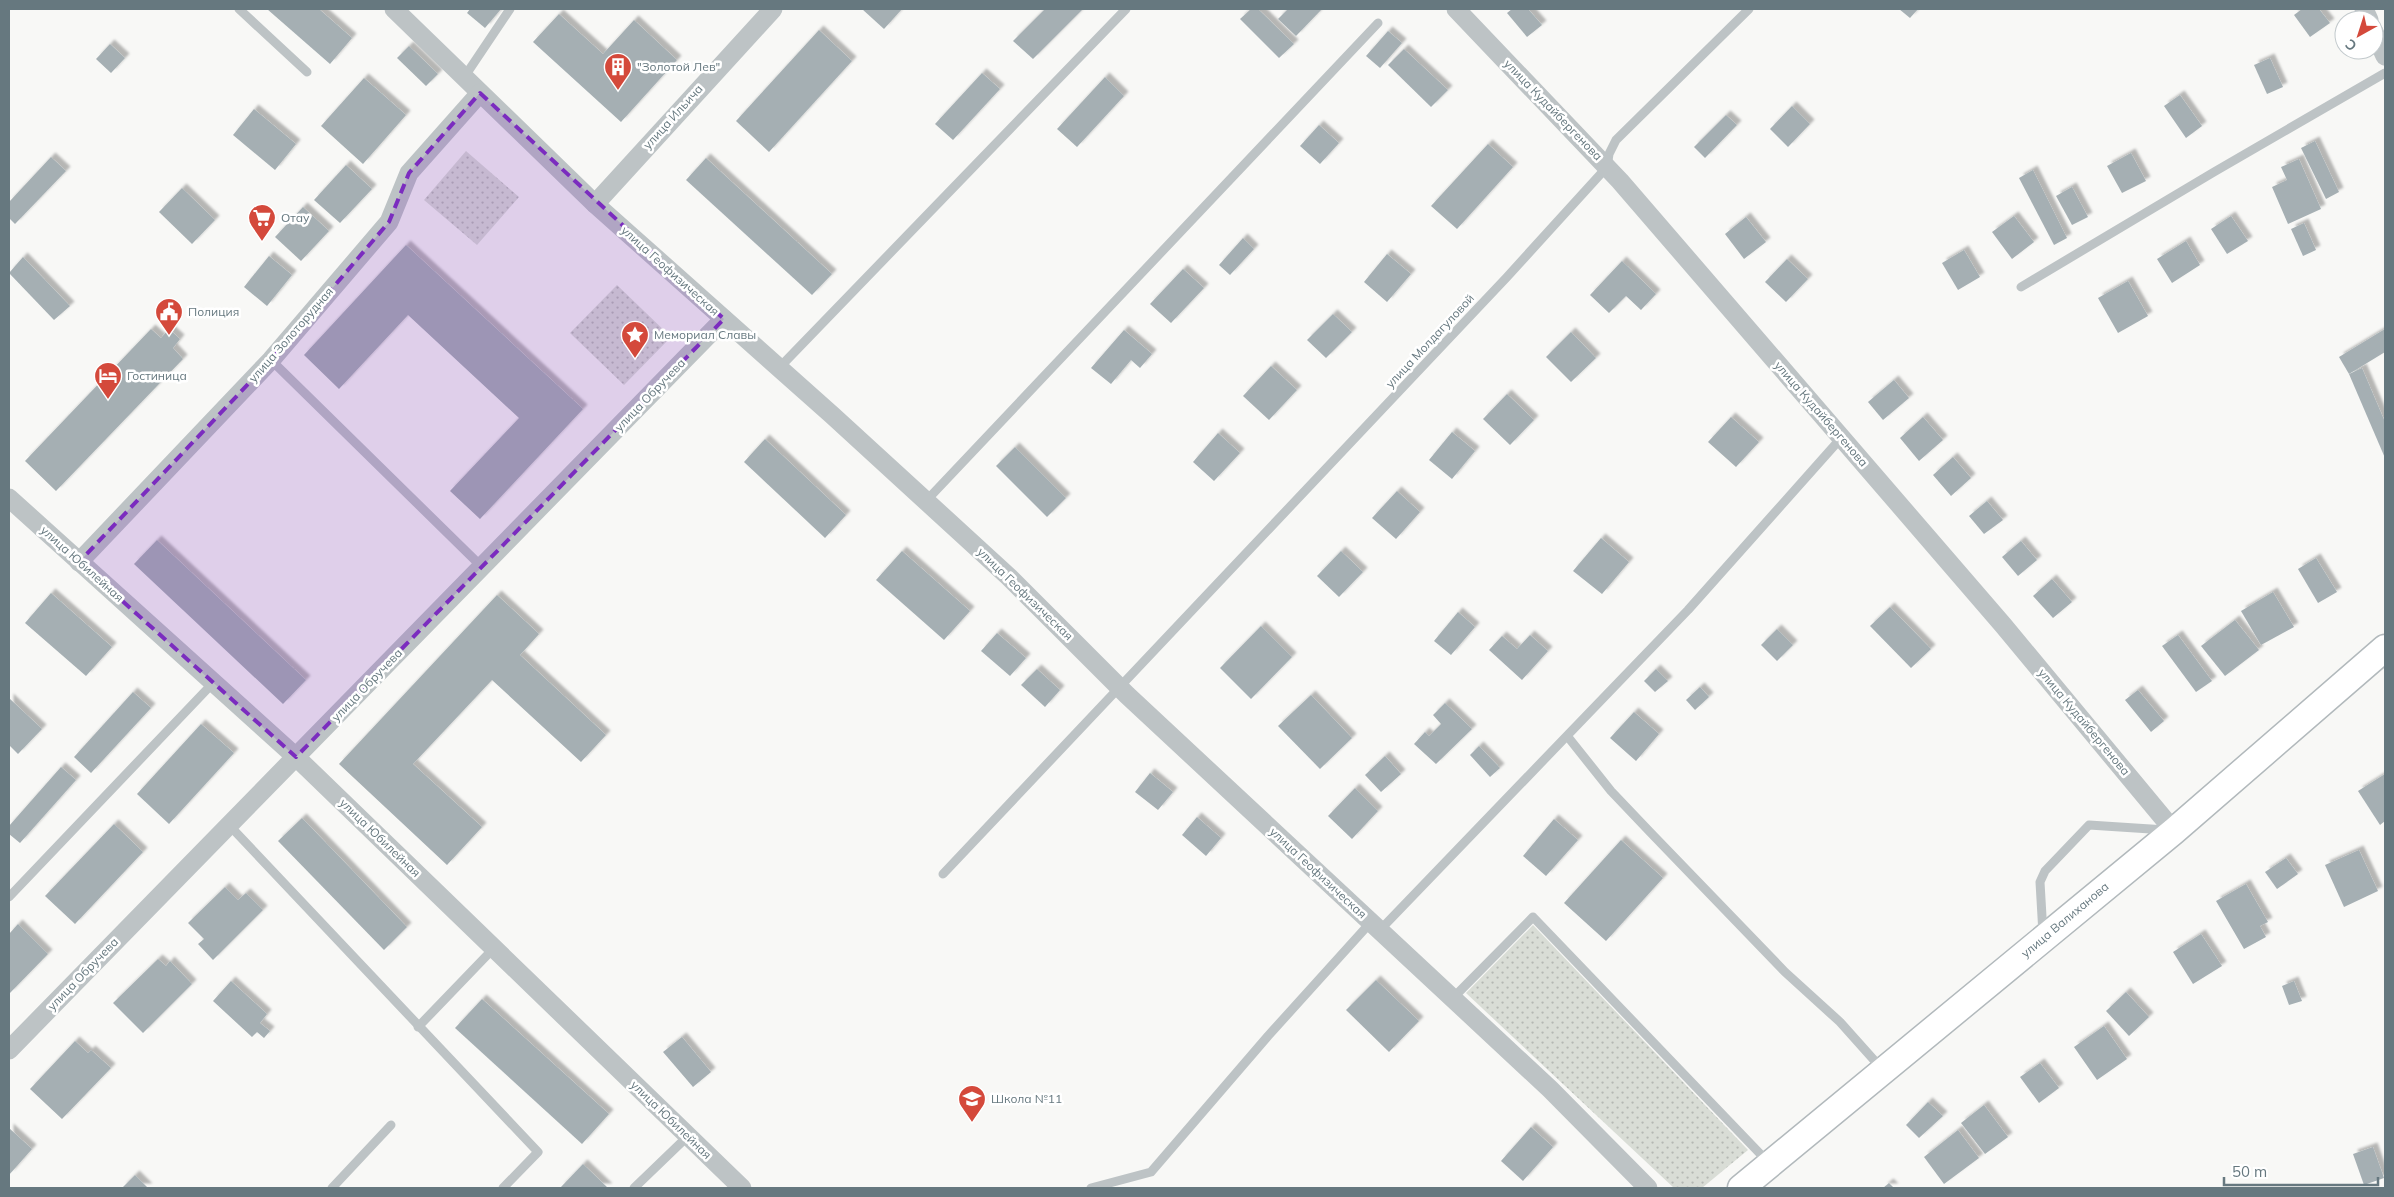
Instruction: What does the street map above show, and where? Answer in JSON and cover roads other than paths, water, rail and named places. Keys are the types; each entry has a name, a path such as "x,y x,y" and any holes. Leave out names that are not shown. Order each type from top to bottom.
{"main road":[{"name":"улица Валиханова","path":"1741,1188 2174,831 2385,648"}],"street":[{"name":"улица Геофизическая","path":"394,9 595,204 1009,577 1121,688 1550,1089 1648,1188"},
{"name":"улица Ильича","path":"595,204 773,9"},
{"name":"улица Кудайбергенова","path":"1456,9 1608,167 2074,709 2174,831"},
{"name":"улица Золоторудная","path":"79,562 270,360 388,222 409,173 480,92"},
{"name":"улица Обручева","path":"9,1050 724,319"},
{"name":"улица Юбилейная","path":"9,498 296,757 742,1188"}],"lane":[{"path":"240,9 307,72"},
{"path":"465,76 510,9"},
{"path":"779,368 1126,9"},
{"name":"улица Молдагуловой","path":"943,874 1121,688 1501,284 1608,167 1609,154 1616,140 1749,9"},
{"path":"926,501 1378,22"},
{"path":"2021,287 2385,73"},
{"path":"270,360 482,567"},
{"path":"1090,1188 1151,1172 1268,1036 1375,926 1568,737 1688,610 1842,437"},
{"path":"9,897 214,683"},
{"path":"1568,737 1611,791 1785,972 1840,1022 1884,1071"},
{"path":"229,825 538,1152 503,1188"},
{"path":"2043,939 2039,894 2040,882 2045,871 2088,825 2174,831"},
{"path":"1453,998 1533,916 1770,1164"},
{"path":"418,1027 494,948"},
{"path":"332,1188 391,1126"},
{"path":"634,1188 688,1136"}],"place":[{"name":"\"Золотой Лев\"","path":"618,91"},
{"name":"Отау","path":"262,242"},
{"name":"Полиция","path":"169,336"},
{"name":"Мемориал Славы","path":"635,359"},
{"name":"Гостиница","path":"108,400"},
{"name":"Школа №11","path":"972,1123"}]}
